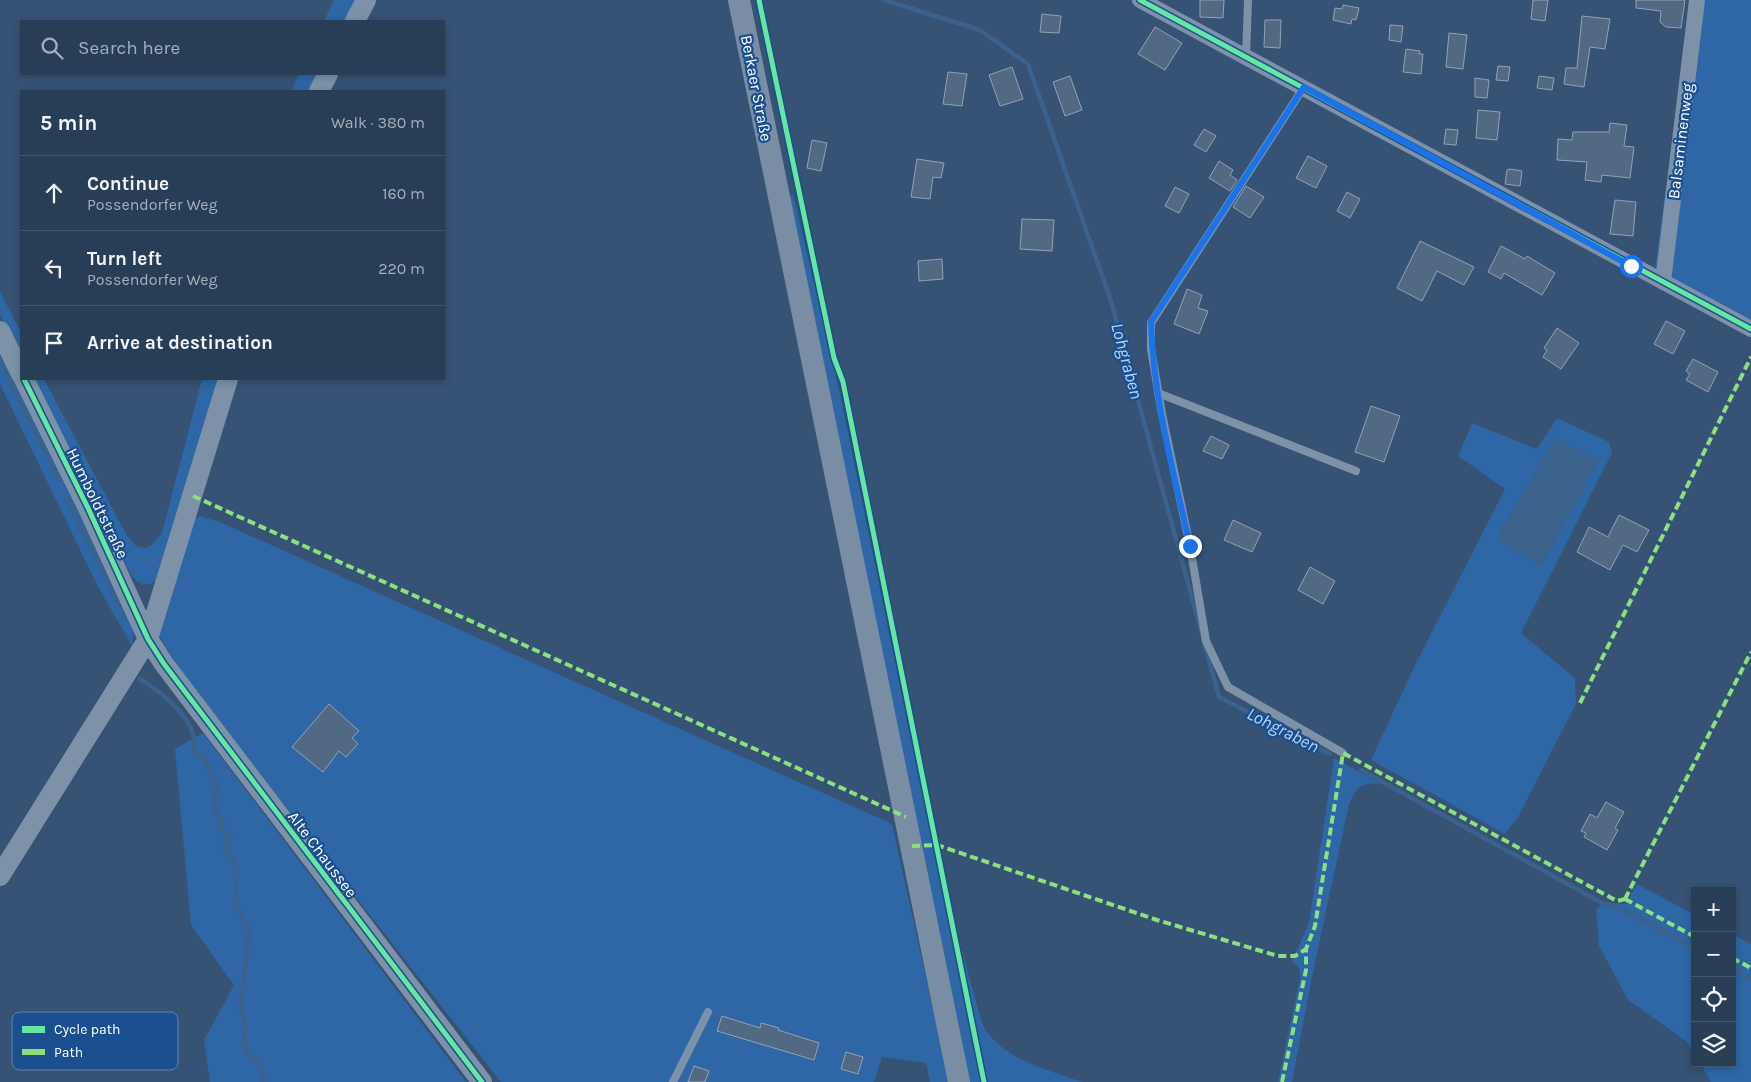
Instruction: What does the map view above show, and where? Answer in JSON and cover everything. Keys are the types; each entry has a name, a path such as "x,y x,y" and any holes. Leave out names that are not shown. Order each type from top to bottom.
{"main road":[{"name":"Berkaer Straße","path":"739,0 958,1082"}],"street":[{"path":"356,20 366,0"},
{"path":"1140,0 1751,330"},
{"name":"Balsaminenweg","path":"1663,282 1697,0"},
{"path":"320,90 327,75"},
{"path":"0,332 20,372"},
{"name":"Humboldtstraße","path":"24,380 88,508 148,639"},
{"path":"0,876 148,639 228,380"},
{"name":"Alte Chaussee","path":"148,639 184,692 482,1082"}],"lane":[{"path":"1246,56 1248,0"},
{"path":"1304,87 1151,322 1151,349 1158,393 1190,546 1206,641 1228,687 1343,753"},
{"path":"1158,393 1356,471"},
{"path":"673,1082 708,1012"}],"shaded area":[{"path":"334,0 356,0 346,20 324,20"},
{"path":"1690,0 1751,0 1751,324 1655,271"},
{"path":"299,75 317,75 309,90 291,90"},
{"path":"793,194 840,394 931,838 982,1023 1000,1046 1012,1054 1039,1067 1082,1082 968,1082 790,196"},
{"path":"0,291 20,331 20,355 0,314"},
{"path":"0,350 132,617 134,626 132,646 97,585 0,384"},
{"path":"33,380 45,380 127,536 136,546 146,548 154,543 162,533 202,380 219,380 158,579 147,585 137,582 131,575"},
{"path":"1557,418 1609,442 1612,453 1521,633 1575,678 1576,704 1518,817 1505,834 1371,760 1415,665 1505,489 1458,456 1472,423 1537,449"},
{"path":"1555,438 1599,460 1541,566 1496,539"},
{"path":"199,516 220,522 892,824 949,1082 930,1082 926,1063 882,1057 874,1082 501,1082 185,680 159,635 191,522"},
{"path":"203,733 466,1082 210,1082 204,1040 234,985 191,925 175,749"},
{"path":"1334,758 1381,784 1369,784 1360,787 1349,804 1313,972 1292,1082 1278,1082 1300,978 1299,968 1292,962 1309,922"},
{"path":"1637,884 1691,913 1691,1049 1686,1041 1628,1000 1599,946 1596,910 1604,902 1625,904"},
{"path":"1736,936 1751,944 1751,1082 1711,1082 1702,1067 1736,1067"}],"building":[{"path":"1200,0 1224,0 1223,18 1200,17"},
{"path":"1533,0 1548,0 1545,21 1531,19"},
{"path":"1636,0 1685,0 1681,28 1666,27 1660,22 1661,11 1636,8"},
{"path":"1343,5 1359,8 1356,20 1352,19 1351,24 1333,20 1335,8 1342,9"},
{"path":"1042,14 1061,16 1059,33 1040,32"},
{"path":"1582,16 1610,19 1605,49 1590,47 1584,87 1564,84 1566,68 1577,68"},
{"path":"1265,20 1281,20 1280,48 1264,47"},
{"path":"1390,25 1403,26 1401,42 1389,40"},
{"path":"1155,27 1182,43 1165,70 1138,54"},
{"path":"1449,33 1467,35 1463,69 1446,67"},
{"path":"1406,49 1420,51 1419,54 1423,54 1421,74 1403,72"},
{"path":"1498,66 1510,67 1508,81 1496,80"},
{"path":"1012,67 1023,99 1000,106 989,75"},
{"path":"948,72 967,74 962,106 943,104"},
{"path":"1070,76 1082,110 1065,116 1053,82"},
{"path":"1539,76 1554,78 1552,90 1537,88"},
{"path":"1475,78 1489,80 1487,98 1475,97"},
{"path":"1478,110 1500,112 1497,140 1476,138"},
{"path":"1610,123 1627,125 1624,146 1634,147 1630,178 1602,175 1601,182 1585,180 1587,162 1557,160 1558,139 1572,140 1573,132 1609,132"},
{"path":"1204,129 1216,136 1206,152 1194,145"},
{"path":"1446,129 1458,130 1456,145 1444,144"},
{"path":"812,140 827,143 821,171 807,168"},
{"path":"1308,156 1327,166 1316,188 1296,178"},
{"path":"917,159 944,163 941,178 933,177 930,199 911,197"},
{"path":"1219,161 1233,170 1230,175 1237,180 1230,191 1209,178"},
{"path":"1507,170 1522,171 1520,186 1505,184"},
{"path":"1246,186 1264,197 1250,218 1233,207"},
{"path":"1175,187 1189,194 1179,213 1165,206"},
{"path":"1347,192 1360,199 1350,218 1337,211"},
{"path":"1615,200 1636,202 1633,236 1610,234"},
{"path":"1022,219 1054,220 1052,251 1020,249"},
{"path":"1420,241 1474,267 1464,285 1437,271 1422,301 1397,288"},
{"path":"1501,246 1525,259 1527,256 1555,273 1542,295 1504,273 1501,279 1488,272"},
{"path":"942,259 943,279 919,281 918,261"},
{"path":"1187,289 1202,295 1198,308 1208,311 1199,334 1174,324"},
{"path":"1666,321 1685,331 1673,354 1654,344"},
{"path":"1557,328 1579,343 1561,369 1543,357 1547,350 1544,348"},
{"path":"1693,359 1718,372 1708,392 1686,380 1690,374 1686,371"},
{"path":"1371,406 1400,416 1384,462 1355,452"},
{"path":"1211,436 1229,445 1222,459 1203,451"},
{"path":"1619,515 1649,530 1637,552 1623,545 1610,570 1577,552 1589,527 1608,537"},
{"path":"1233,520 1261,533 1252,552 1224,540"},
{"path":"1310,567 1335,581 1323,604 1298,590"},
{"path":"329,704 359,731 352,738 358,744 346,757 339,751 323,772 292,747"},
{"path":"1606,802 1624,812 1615,828 1618,830 1607,850 1584,837 1586,833 1581,831 1590,814 1597,818"},
{"path":"722,1016 760,1028 761,1023 779,1028 778,1030 819,1043 814,1060 717,1031"},
{"path":"846,1052 863,1057 858,1074 841,1069"},
{"path":"694,1066 709,1071 705,1082 688,1082"}],"waterway":[{"name":"Lohgraben","path":"884,0 980,30 1028,64 1111,301 1219,697 1330,754"},
{"path":"0,361 59,480"},
{"path":"68,499 126,617"},
{"path":"140,679 171,702 184,717 193,734 195,753 206,760 218,791 213,799 216,813 223,822 220,828 230,839 224,847 236,864 234,871 236,880 235,904 249,931 241,1006 245,1023 244,1046 249,1055 260,1062 263,1082"},
{"name":"Lohgraben","path":"1361,770 1604,904 1616,906 1691,946"},
{"name":"Lohgraben","path":"1736,971 1751,979"}],"marked path":[{"path":"1580,703 1751,357"},
{"path":"193,496 906,817"},
{"path":"1625,899 1751,652"},
{"path":"1282,1082 1306,970 1306,949 1315,926 1343,753 1617,901 1625,899"},
{"path":"912,846 937,845 1157,920 1278,956 1295,956 1306,949"},
{"path":"1625,899 1691,935"},
{"path":"1736,960 1751,968"}],"cycle path":[{"path":"759,0 834,358 843,382 984,1082"},
{"path":"1140,0 1751,329"},
{"path":"24,380 88,508 148,639 164,664 482,1082"}],"route":[{"path":"1190,546 1162,414 1151,349 1151,322 1304,87 1631,266"}]}
